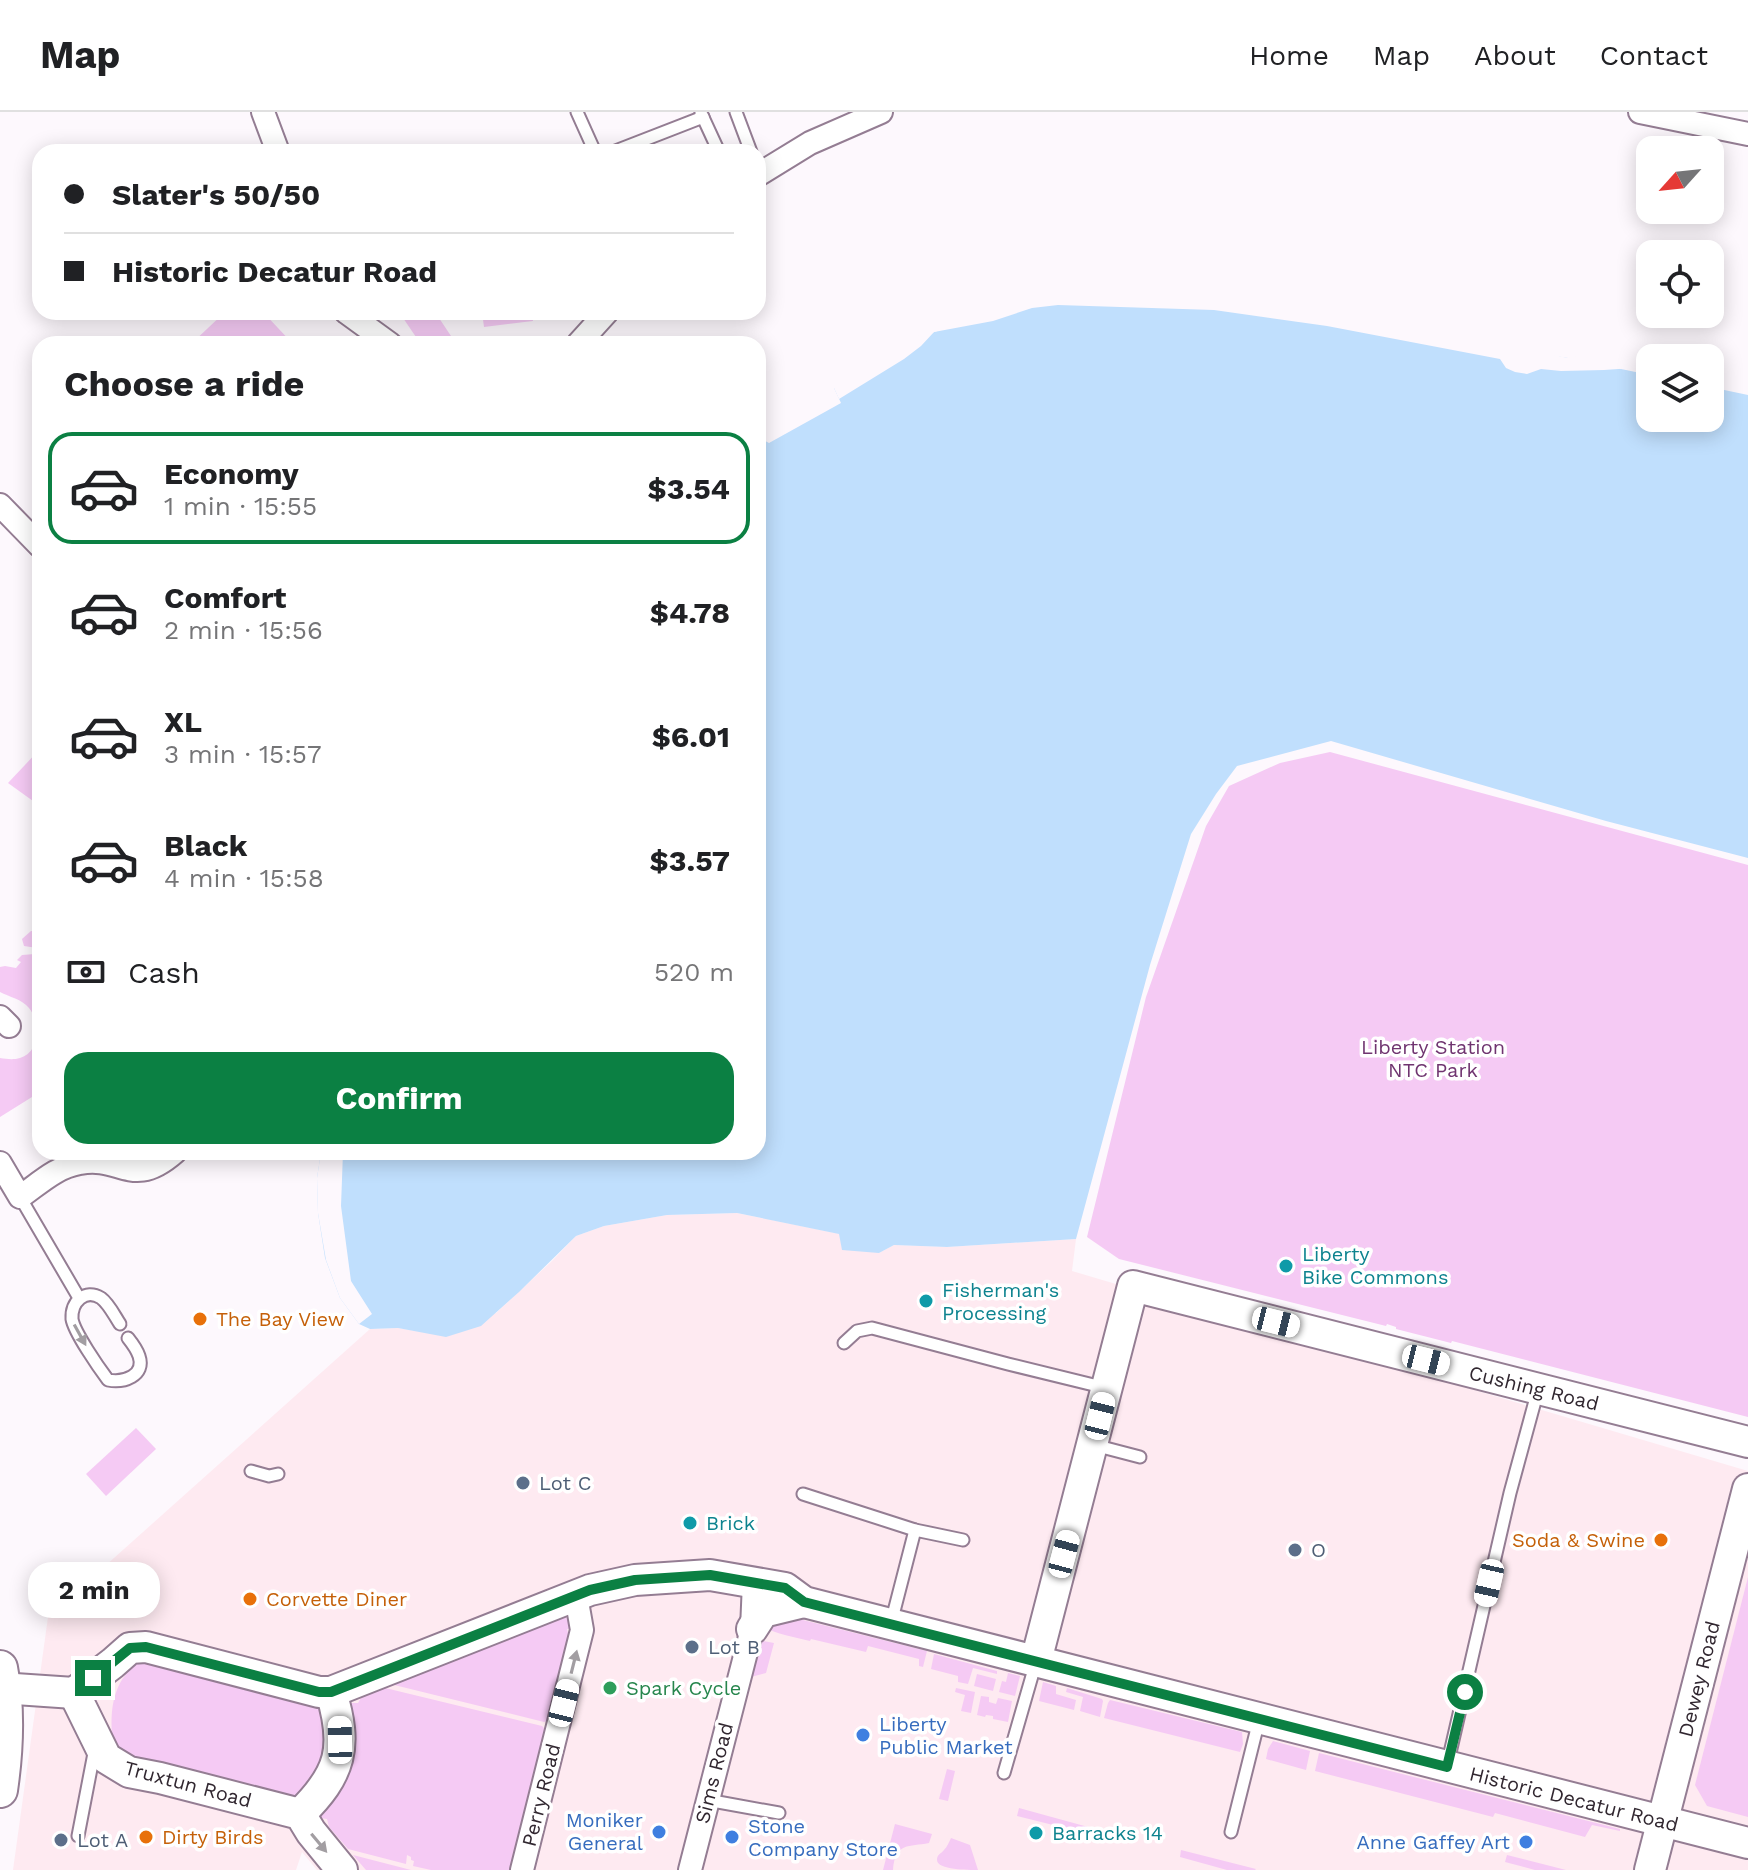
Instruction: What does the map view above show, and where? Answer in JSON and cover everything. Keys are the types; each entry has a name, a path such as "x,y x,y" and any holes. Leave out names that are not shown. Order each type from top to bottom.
{"main road":[{"path":"0,1790 6,1727 1,1681"}],"street":[{"path":"263,112 275,144"},
{"path":"766,168 810,143 881,112"},
{"path":"1640,112 1748,134"},
{"path":"357,320 379,336"},
{"path":"585,336 600,320"},
{"path":"0,505 32,538"},
{"path":"1,1164 20,1197 58,1168 94,1162 142,1171 164,1160"},
{"name":"Cushing Road","path":"1107,1388 1133,1286 1748,1442"},
{"path":"1036,1661 1107,1388"},
{"name":"Dewey Road","path":"1650,1870 1748,1489"},
{"name":"Historic Decatur Road","path":"331,1692 574,1588 590,1590 635,1580 710,1575 785,1588 804,1602 1748,1843"},
{"name":"Sims Road","path":"690,1870 752,1629 754,1582"},
{"name":"Perry Road","path":"522,1870 582,1630 574,1588"},
{"path":"752,1629 763,1612 804,1602"},
{"path":"1,1681 74,1693 130,1648 146,1647 319,1692 331,1692 340,1720 335,1768 319,1795 300,1814 342,1870"},
{"path":"96,1740 113,1663"},
{"name":"Truxtun Road","path":"74,1693 106,1758 129,1772 300,1814"}],"lane":[{"path":"577,112 591,144"},
{"path":"736,112 748,144"},
{"path":"632,144 702,114 715,144"},
{"path":"20,1197 79,1298"},
{"path":"120,1324 99,1296 89,1294 79,1298 74,1306 74,1327 108,1380 120,1382 138,1372 139,1356 128,1338"},
{"path":"844,1343 857,1331 872,1328 1107,1388"},
{"path":"1447,1767 1510,1493 1538,1389"},
{"path":"1092,1445 1140,1457"},
{"path":"251,1471 269,1476 278,1474"},
{"path":"803,1494 915,1530 963,1540"},
{"path":"891,1624 915,1530"},
{"path":"1004,1773 1036,1661"},
{"path":"1231,1832 1260,1719"},
{"path":"78,1836 96,1740"},
{"path":"707,1800 779,1813"}],"shaded area":[{"path":"737,1213 840,1234 879,1253 894,1245 947,1247 1076,1239 1072,1271 1748,1471 1748,1870 317,1870 302,1852 296,1870 13,1870 48,1617 370,1329 416,1331 496,1313 576,1236 604,1226 667,1215"}],"green space":[{"path":"216,320 270,320 286,336 200,336"},
{"path":"404,320 440,320 451,336 415,336"},
{"path":"483,320 533,320 533,321 484,327"},
{"name":"Liberty Station NTC Park","path":"1330,752 1748,865 1748,1417 1119,1259 1087,1237 1146,997 1206,826 1229,786 1280,763"},
{"path":"32,758 32,800 8,783"},
{"path":"32,931 32,947 24,946 22,939"},
{"path":"32,954 32,1013 19,1000 0,992 0,967 16,968 21,962 17,960 22,955"},
{"path":"32,1049 32,1097 0,1117 0,1058 15,1059"},
{"path":"136,1428 156,1449 106,1496 86,1474"},
{"path":"1748,1577 1748,1817 1707,1806 1695,1785"},
{"path":"559,1613 566,1617 572,1629 567,1629 571,1633 552,1719 544,1722 378,1681"},
{"path":"791,1617 927,1651 923,1667 919,1666 919,1659 868,1646 866,1652 791,1637 762,1626"},
{"path":"758,1640 774,1643 766,1673 751,1677"},
{"path":"934,1654 997,1671 997,1674 973,1668 968,1684 958,1682 958,1676 931,1669"},
{"path":"142,1660 325,1702 329,1754 299,1802 129,1760 114,1749 111,1723 114,1699 124,1677"},
{"path":"1008,1673 1020,1676 1015,1696 999,1692"},
{"path":"977,1674 996,1679 993,1691 974,1686"},
{"path":"1043,1682 1056,1686 1056,1694 1076,1700 1074,1710 1039,1701"},
{"path":"377,1686 542,1726 548,1732 513,1870 431,1870 413,1866 414,1861 407,1855 406,1864 348,1849 329,1827 327,1819 320,1818 349,1703 358,1703 362,1696"},
{"path":"956,1688 975,1692 971,1713 961,1711 965,1695 955,1692"},
{"path":"1067,1688 1102,1699 1100,1717 1080,1711 1083,1697 1066,1692"},
{"path":"981,1696 989,1697 989,1702 996,1704 998,1698 1012,1701 1008,1722 993,1719 993,1716 977,1715"},
{"path":"1110,1700 1242,1732 1243,1744 1240,1752 1104,1718"},
{"path":"1273,1741 1310,1751 1306,1770 1266,1759"},
{"path":"1319,1753 1620,1831 1592,1825 1585,1837 1495,1813 1493,1817 1315,1771"},
{"path":"947,1769 955,1771 948,1801 939,1799"},
{"path":"1019,1808 1099,1830 1097,1836 1017,1816"},
{"path":"895,1824 932,1834 929,1843 900,1850 893,1870 883,1870"},
{"path":"951,1838 970,1845 978,1870 954,1869 938,1863 938,1856"},
{"path":"1181,1850 1256,1869 1227,1870 1180,1857"},
{"path":"353,1855 411,1870 366,1870"},
{"path":"1507,1855 1566,1870 1535,1870 1505,1862"}],"water":[{"path":"1196,299 1568,358 1636,372 1636,432 1724,432 1724,390 1748,395 1748,858 1606,821 1331,741 1237,766 1191,834 1150,965 1076,1239 947,1247 894,1245 879,1253 842,1250 839,1234 737,1213 667,1215 604,1226 576,1236 481,1326 446,1337 398,1328 370,1329 359,1324 340,1298 325,1258 318,1213 320,1160 766,1160 766,441 769,443 841,403 834,388 934,332 1038,302"}],"pier":[{"path":"1114,294 1197,295 1439,331 1633,368 1541,369 1527,374 1506,368 1500,359 1327,326 1214,310 1058,305 1032,308 993,321 934,332 904,359 839,399 834,388 834,383 853,368 932,329 983,310 1038,298"},
{"path":"320,1160 343,1160 341,1206 351,1281 372,1314 359,1324 340,1298 326,1260 318,1213"}],"place":[{"name":"Liberty Bike Commons","path":"1286,1266"},
{"name":"Fisherman's Processing","path":"926,1301"},
{"name":"The Bay View","path":"200,1319"},
{"name":"Lot C","path":"523,1483"},
{"name":"Brick","path":"690,1523"},
{"name":"Soda & Swine","path":"1661,1540"},
{"name":"O","path":"1295,1550"},
{"name":"Corvette Diner","path":"250,1599"},
{"name":"Lot B","path":"692,1647"},
{"name":"Spark Cycle","path":"610,1688"},
{"name":"Liberty Public Market","path":"863,1735"},
{"name":"Moniker General","path":"659,1832"},
{"name":"Barracks 14","path":"1036,1833"},
{"name":"Dirty Birds","path":"146,1837"},
{"name":"Stone Company Store","path":"732,1837"},
{"name":"Lot A","path":"61,1840"},
{"name":"Anne Gaffey Art","path":"1526,1842"}],"route":[{"path":"93,1678 130,1648 146,1647 319,1692 331,1692 590,1590 635,1580 710,1575 785,1588 804,1602 1447,1767 1465,1692"}]}
